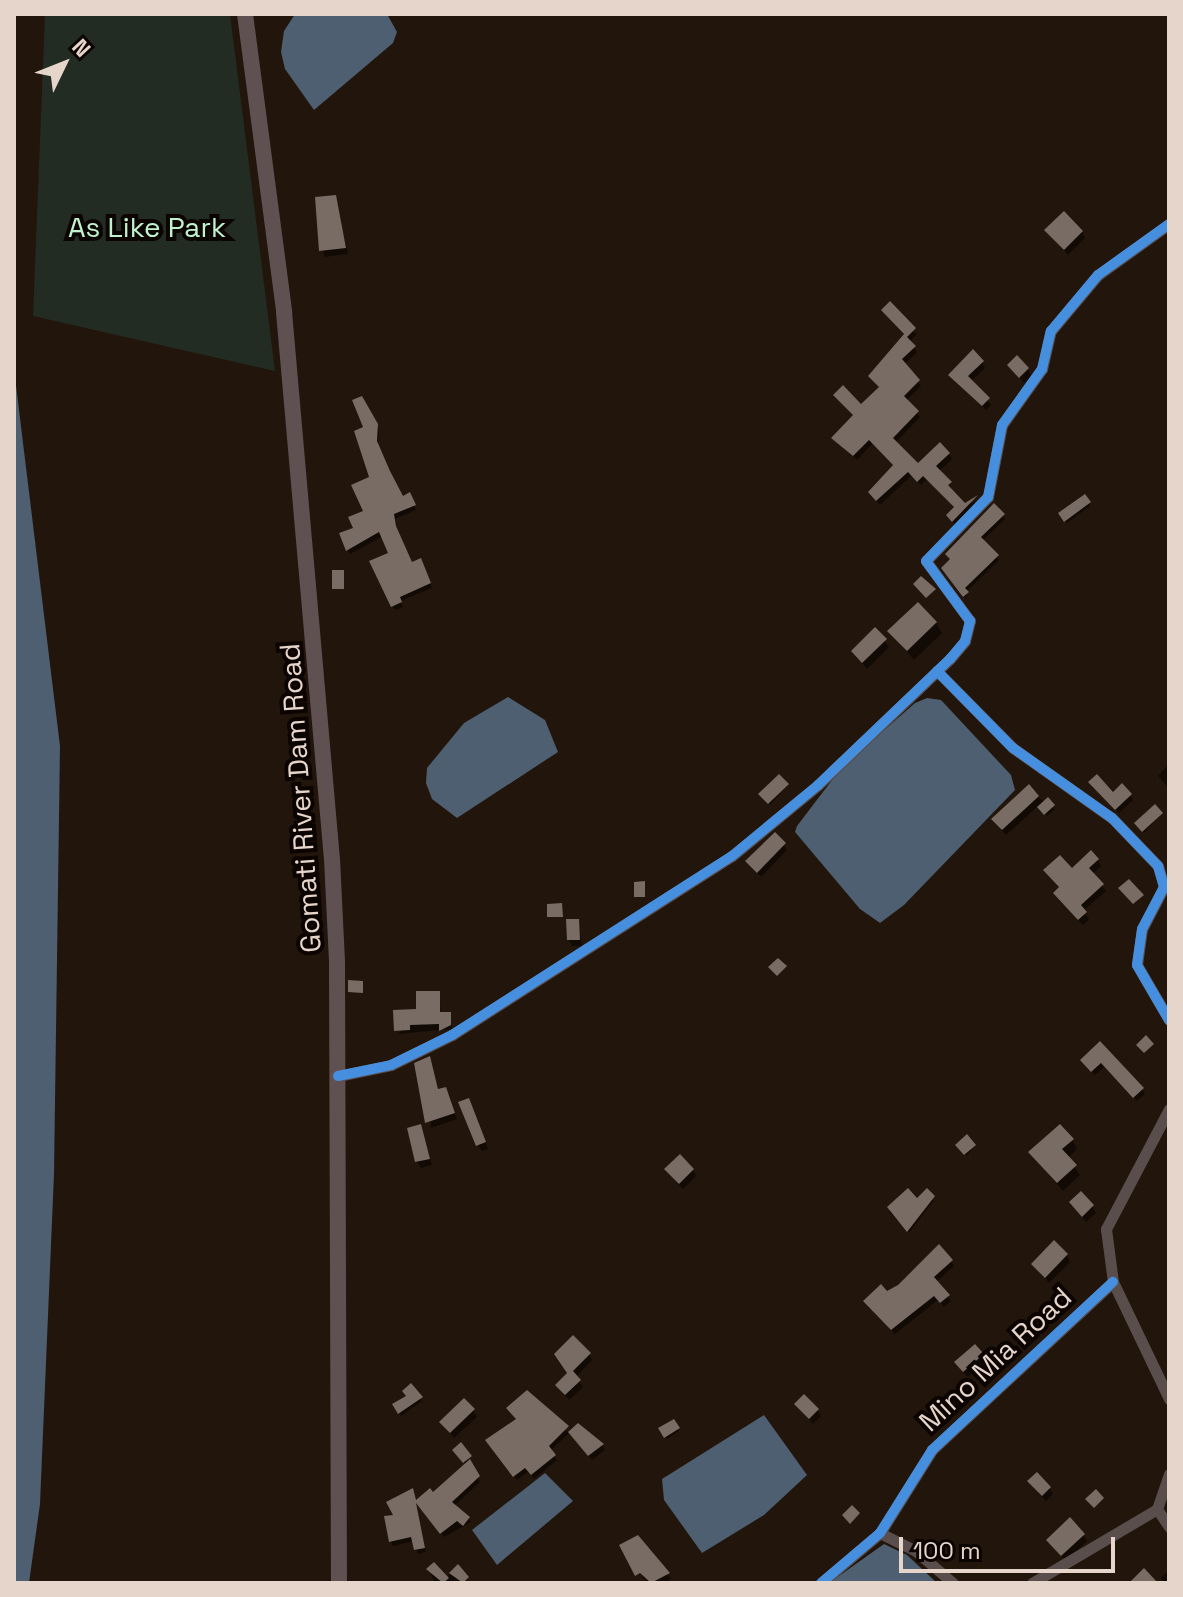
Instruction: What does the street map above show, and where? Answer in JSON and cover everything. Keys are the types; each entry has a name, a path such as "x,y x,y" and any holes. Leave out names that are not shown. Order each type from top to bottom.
{"main road":[{"name":"Gomati River Dam Road","path":"245,14 303,493 332,859 338,1076 339,1583"}],"street":[{"path":"338,1076 391,1065 452,1035 732,856 818,785 937,671 965,641 970,621 926,561 988,497 1002,425 1042,369 1051,331 1098,275 1169,224"},
{"path":"937,671 1013,748 1112,818 1158,866 1164,887 1142,929 1137,965 1169,1020"},
{"path":"1169,1109 1106,1229 1113,1282 1169,1399"},
{"name":"Mino Mia Road","path":"821,1583 880,1533 932,1450 1113,1282"},
{"path":"1032,1583 1157,1509 1169,1474"},
{"path":"1157,1509 1169,1527"},
{"path":"880,1533 916,1551 953,1583"}],"green space":[{"name":"As Like Park","path":"45,14 230,14 275,371 33,316"}],"water":[{"path":"295,14 387,14 397,32 393,43 314,110 285,69 281,52 284,31"},
{"path":"14,369 60,746 54,1174 40,1504 29,1583 14,1583"},
{"path":"508,697 545,720 558,752 457,818 432,799 426,783 427,768 464,723"},
{"path":"927,698 941,700 1011,775 1015,790 904,905 880,923 860,909 795,832 842,767 915,703"},
{"path":"764,1415 807,1475 764,1515 702,1553 664,1500 662,1479"},
{"path":"545,1473 573,1501 497,1565 472,1530"},
{"path":"884,1544 907,1555 937,1583 829,1583"}],"building":[{"path":"336,195 346,248 319,251 315,197"},
{"path":"1064,211 1083,231 1064,250 1044,230"},
{"path":"890,301 916,328 907,337 916,346 902,359 920,380 904,396 919,411 893,438 918,463 940,442 950,453 936,466 952,482 948,485 965,503 978,495 952,522 946,515 954,507 923,476 917,482 908,472 876,501 868,492 893,465 869,440 853,456 831,438 853,415 833,395 843,385 861,404 879,387 868,376 904,334 881,310"},
{"path":"973,349 984,361 968,376 990,398 982,406 948,375"},
{"path":"1017,355 1029,368 1019,378 1007,365"},
{"path":"362,396 378,424 377,441 390,471 403,496 410,492 416,505 394,514 396,526 412,562 421,558 431,583 400,597 402,602 391,607 369,561 388,553 379,532 346,551 339,533 353,528 348,517 363,511 351,485 369,477 354,431 363,427 352,400"},
{"path":"1085,494 1091,502 1064,522 1058,513"},
{"path":"994,503 1005,514 981,537 999,555 965,588 969,592 963,597 941,568 950,559 945,554"},
{"path":"332,570 344,570 344,589 332,589"},
{"path":"921,576 936,589 926,598 913,584"},
{"path":"918,602 937,622 907,651 887,631"},
{"path":"875,627 887,639 862,663 851,651"},
{"path":"779,774 789,784 768,804 758,794"},
{"path":"1097,774 1113,792 1122,783 1132,794 1115,810 1088,782"},
{"path":"1029,784 1039,796 1002,830 991,819"},
{"path":"1048,797 1055,805 1044,815 1037,807"},
{"path":"1155,804 1163,813 1142,832 1134,823"},
{"path":"775,832 786,843 757,873 745,861"},
{"path":"1091,850 1099,859 1089,868 1104,884 1081,905 1087,912 1078,920 1053,893 1059,887 1043,870 1060,855 1072,868"},
{"path":"1129,879 1144,895 1133,904 1118,888"},
{"path":"645,881 645,897 634,897 634,882"},
{"path":"562,903 563,917 547,917 547,904"},
{"path":"566,919 579,919 580,940 567,940"},
{"path":"778,958 787,966 777,976 768,967"},
{"path":"348,980 363,981 363,993 348,992"},
{"path":"416,991 440,991 440,1012 451,1012 451,1025 439,1031 439,1024 410,1025 410,1030 394,1031 393,1010 416,1009"},
{"path":"1146,1035 1154,1044 1144,1053 1136,1045"},
{"path":"1100,1041 1144,1088 1133,1098 1101,1063 1091,1072 1080,1060"},
{"path":"430,1056 438,1089 446,1087 455,1113 425,1123 414,1063"},
{"path":"469,1098 486,1142 476,1146 458,1102"},
{"path":"421,1124 430,1159 415,1162 407,1128"},
{"path":"1060,1124 1074,1139 1062,1149 1077,1165 1057,1183 1028,1152"},
{"path":"967,1134 976,1145 964,1155 955,1145"},
{"path":"680,1154 694,1169 679,1184 664,1169"},
{"path":"908,1188 917,1198 927,1188 935,1196 907,1232 887,1207"},
{"path":"1081,1191 1094,1205 1082,1217 1069,1202"},
{"path":"1054,1240 1068,1254 1045,1278 1031,1264"},
{"path":"939,1244 953,1260 934,1277 950,1295 940,1303 934,1296 891,1330 863,1301 881,1284 887,1291 898,1285"},
{"path":"573,1335 591,1353 573,1371 581,1380 565,1395 555,1385 567,1373 554,1354"},
{"path":"975,1344 984,1354 963,1372 954,1362"},
{"path":"411,1383 423,1397 398,1414 392,1404 406,1396 402,1391"},
{"path":"527,1390 569,1426 549,1446 556,1455 531,1475 525,1468 513,1477 485,1440 516,1419 506,1408"},
{"path":"804,1394 819,1409 809,1419 794,1404"},
{"path":"464,1398 475,1409 450,1433 439,1422"},
{"path":"674,1419 680,1428 664,1438 658,1428"},
{"path":"578,1423 604,1444 588,1456 568,1432"},
{"path":"461,1442 472,1456 463,1463 452,1450"},
{"path":"470,1459 480,1476 452,1502 470,1517 463,1526 457,1521 440,1534 416,1503 425,1548 414,1550 411,1537 389,1542 384,1516 393,1515 386,1502 413,1488 416,1500 430,1488 433,1492"},
{"path":"1037,1472 1051,1487 1042,1496 1027,1481"},
{"path":"1096,1489 1104,1498 1094,1508 1085,1499"},
{"path":"852,1505 860,1513 850,1524 842,1515"},
{"path":"1070,1517 1085,1534 1061,1556 1046,1540"},
{"path":"638,1535 670,1573 651,1583 640,1573 635,1576 619,1545"},
{"path":"434,1562 449,1578 443,1583 426,1569"},
{"path":"458,1564 469,1577 463,1583 449,1573"},
{"path":"1144,1568 1158,1583 1129,1583"}],"cycle path":[{"path":"338,1076 391,1065 452,1035 732,856 818,785 950,659 965,641 970,621 926,561 988,497 1002,425 1042,369 1051,331 1098,275 1169,224"},
{"path":"937,671 1013,748 1112,818 1158,866 1164,887 1142,929 1137,965 1169,1020"},
{"path":"821,1583 880,1533 932,1450 1113,1282"}]}
